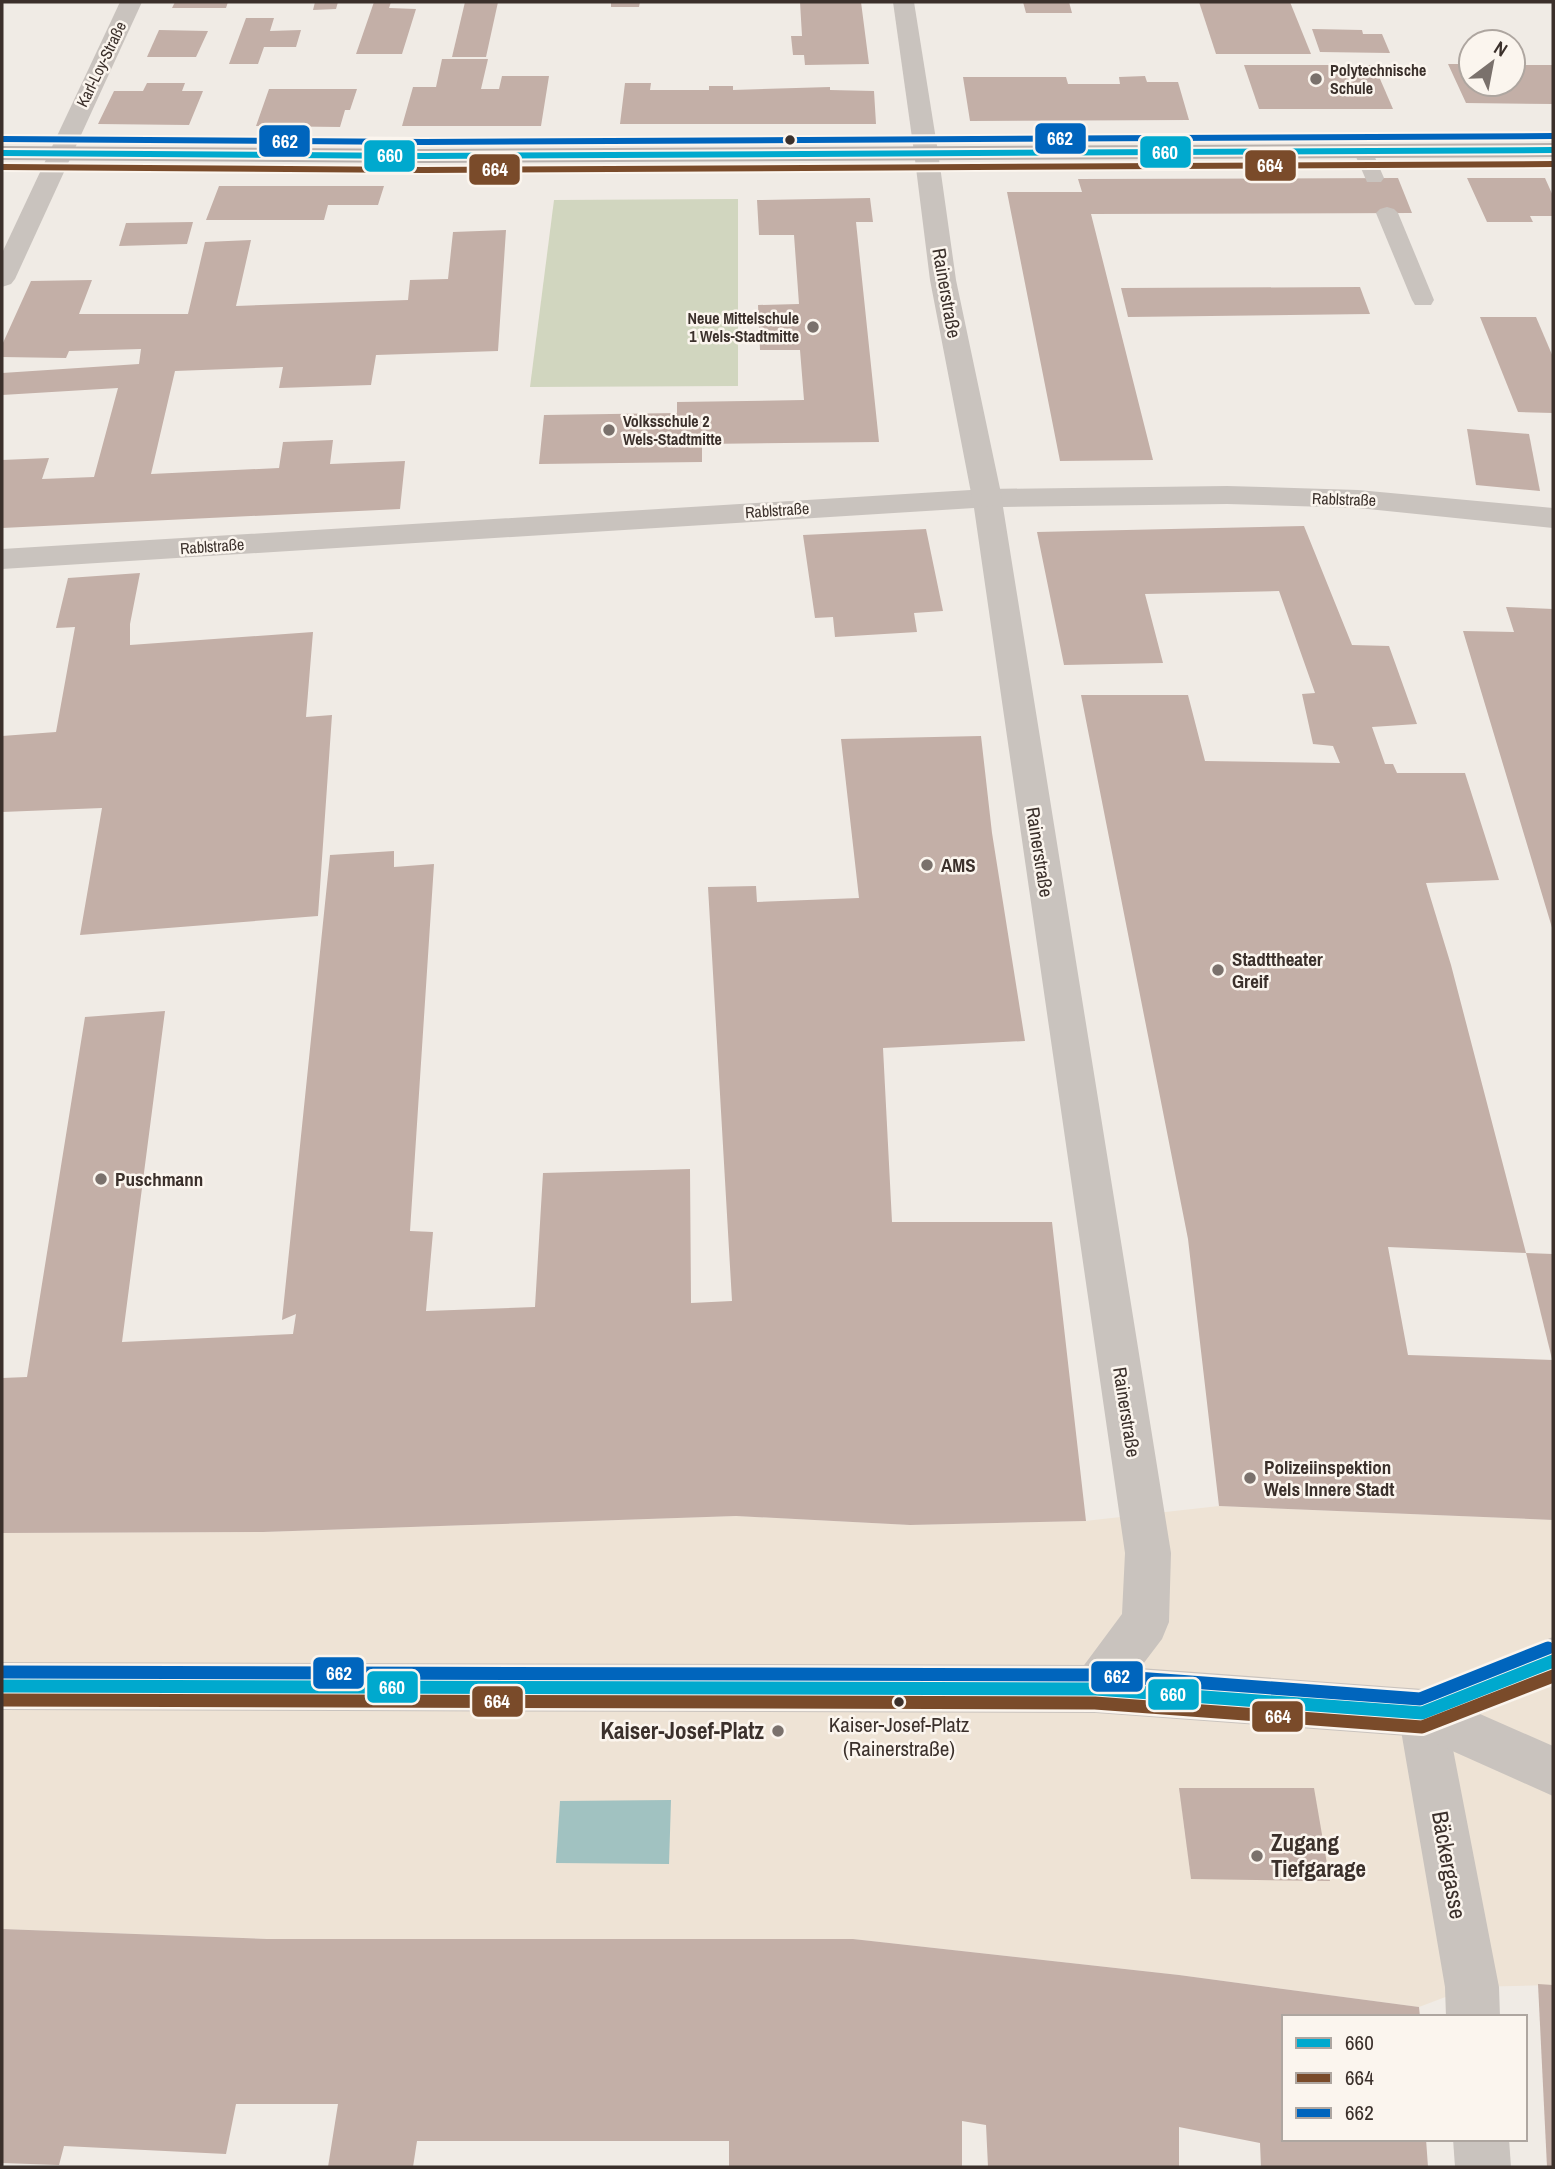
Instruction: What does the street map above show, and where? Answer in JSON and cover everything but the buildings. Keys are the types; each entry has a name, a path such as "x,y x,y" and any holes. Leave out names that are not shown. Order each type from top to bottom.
{"main road":[{"path":"2,153 437,156 1553,149"}],"street":[{"name":"Karl-Loy-Straße","path":"2,279 58,153 131,2"},
{"name":"Rainerstraße","path":"903,2 943,279 987,498 1149,1553 1145,1622 1096,1689"},
{"name":"Rablstraße","path":"2,559 987,498 1227,495 1358,499 1553,518"},
{"path":"1422,1713 1553,1661"},
{"path":"2,1686 1096,1689 1422,1713 1553,1771"},
{"name":"Bäckergasse","path":"1422,1713 1472,1987 1474,2015"},
{"path":"1481,2141 1483,2167"}],"lane":[{"path":"1363,150 1374,178"},
{"path":"1387,213 1423,300"}],"green space":[{"path":"738,199 738,386 530,387 554,200"}],"shaded area":[{"name":"Kaiser-Josef-Platz","path":"1219,1506 1553,1520 1553,1985 1472,1987 1419,2007 1179,1975 853,1939 267,1939 2,1929 2,1533 263,1532 736,1516 910,1525 1085,1521"}],"water":[{"path":"671,1800 669,1864 556,1863 560,1801"}],"transit line":[{"name":"662","path":"2,139 424,142 1553,136"},
{"name":"660","path":"2,153 424,156 1553,150"},
{"name":"664","path":"2,167 424,170 1553,164"},
{"name":"662","path":"2,1672 1096,1675 1420,1699 1548,1648"},
{"name":"660","path":"2,1686 1096,1689 1422,1713 1553,1661"},
{"name":"664","path":"2,1700 1095,1703 1422,1727 1553,1676"}],"place":[{"name":"Polytechnische Schule","path":"1316,79"},
{"name":"Neue Mittelschule 1 Wels-Stadtmitte","path":"813,327"},
{"name":"Volksschule 2 Wels-Stadtmitte","path":"609,430"},
{"name":"AMS","path":"927,865"},
{"name":"Stadttheater Greif","path":"1218,970"},
{"name":"Puschmann","path":"101,1179"},
{"name":"Polizeiinspektion Wels Innere Stadt","path":"1250,1478"},
{"name":"Kaiser-Josef-Platz (Rainerstraße)","path":"899,1702"},
{"name":"Kaiser-Josef-Platz","path":"778,1731"},
{"name":"Zugang Tiefgarage","path":"1257,1856"}]}
